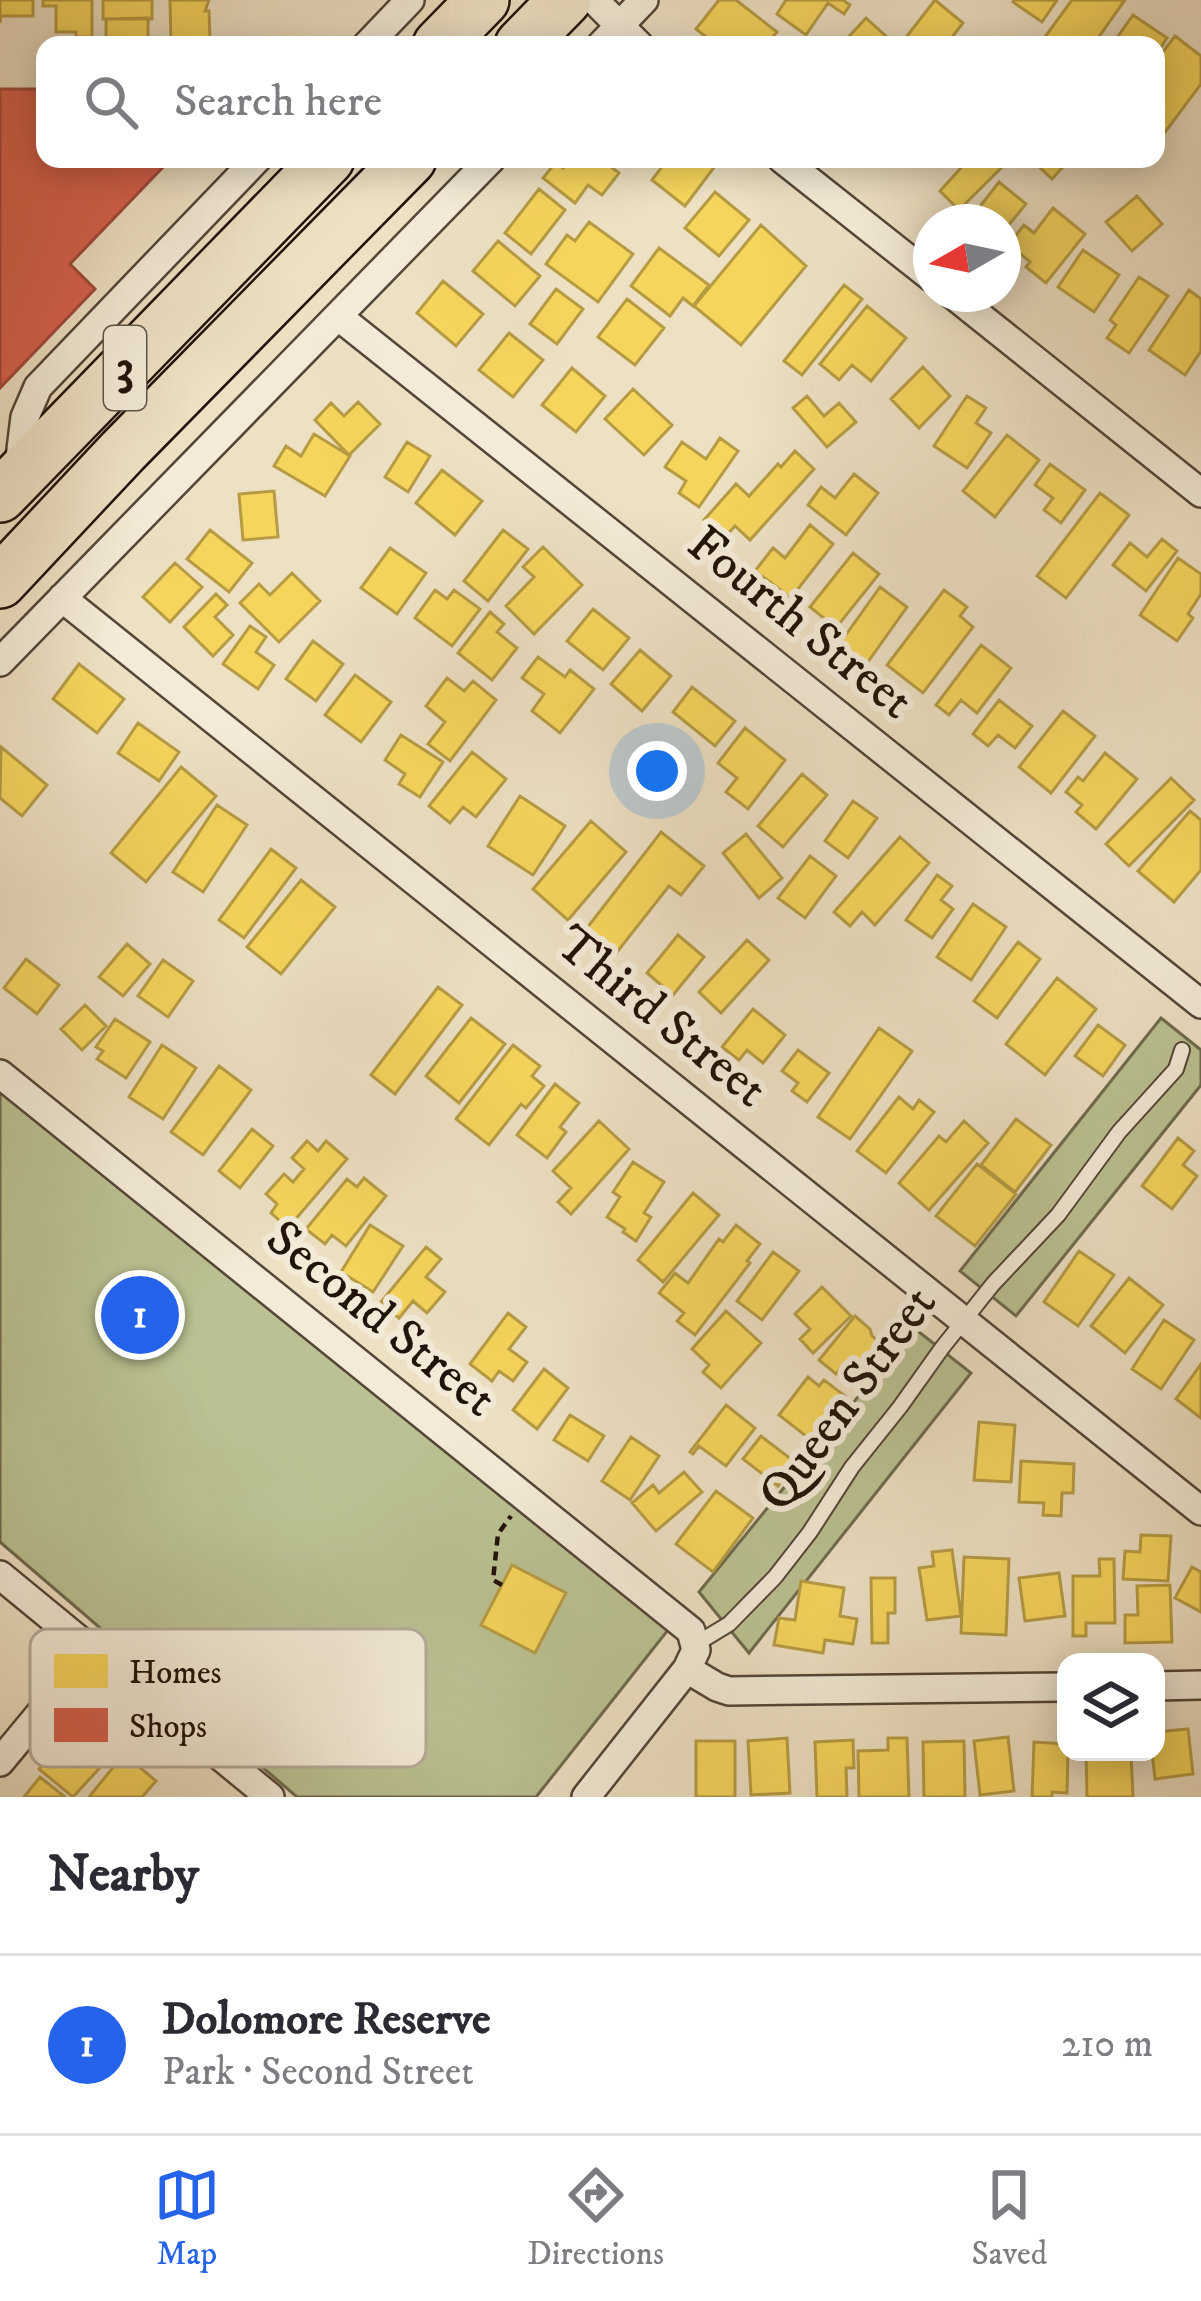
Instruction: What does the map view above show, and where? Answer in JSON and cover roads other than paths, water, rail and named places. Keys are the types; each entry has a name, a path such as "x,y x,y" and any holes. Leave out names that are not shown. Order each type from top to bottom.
{"highway":[{"path":"448,36 483,0"},
{"path":"530,36 565,0"},
{"name":"3","path":"8,484 319,168"},
{"name":"3","path":"3,573 401,168"}],"street":[{"path":"376,36 410,0"},
{"path":"594,0 618,36"},
{"path":"622,36 644,0"},
{"path":"8,484 25,417 38,388 248,168"},
{"path":"0,662 482,168"},
{"path":"793,168 913,264"},
{"path":"975,312 1201,493"},
{"name":"Fourth Street","path":"340,317 1201,1004"},
{"name":"Third Street","path":"62,598 1201,1511"},
{"name":"Second Street","path":"0,1074 670,1613 691,1631 691,1656 716,1687 729,1691 1057,1687"},
{"path":"0,1575 65,1629"},
{"name":"Queen Street","path":"586,1797 691,1656"},
{"path":"1165,1686 1201,1685"},
{"path":"0,1762 30,1726"},
{"path":"233,1767 270,1797"}],"lane":[{"name":"Queen Street","path":"691,1656 775,1577 852,1467 993,1284 1058,1215 1119,1132 1176,1070 1182,1050"}],"place":[{"name":"Dolomore Reserve","path":"140,1315"}]}
